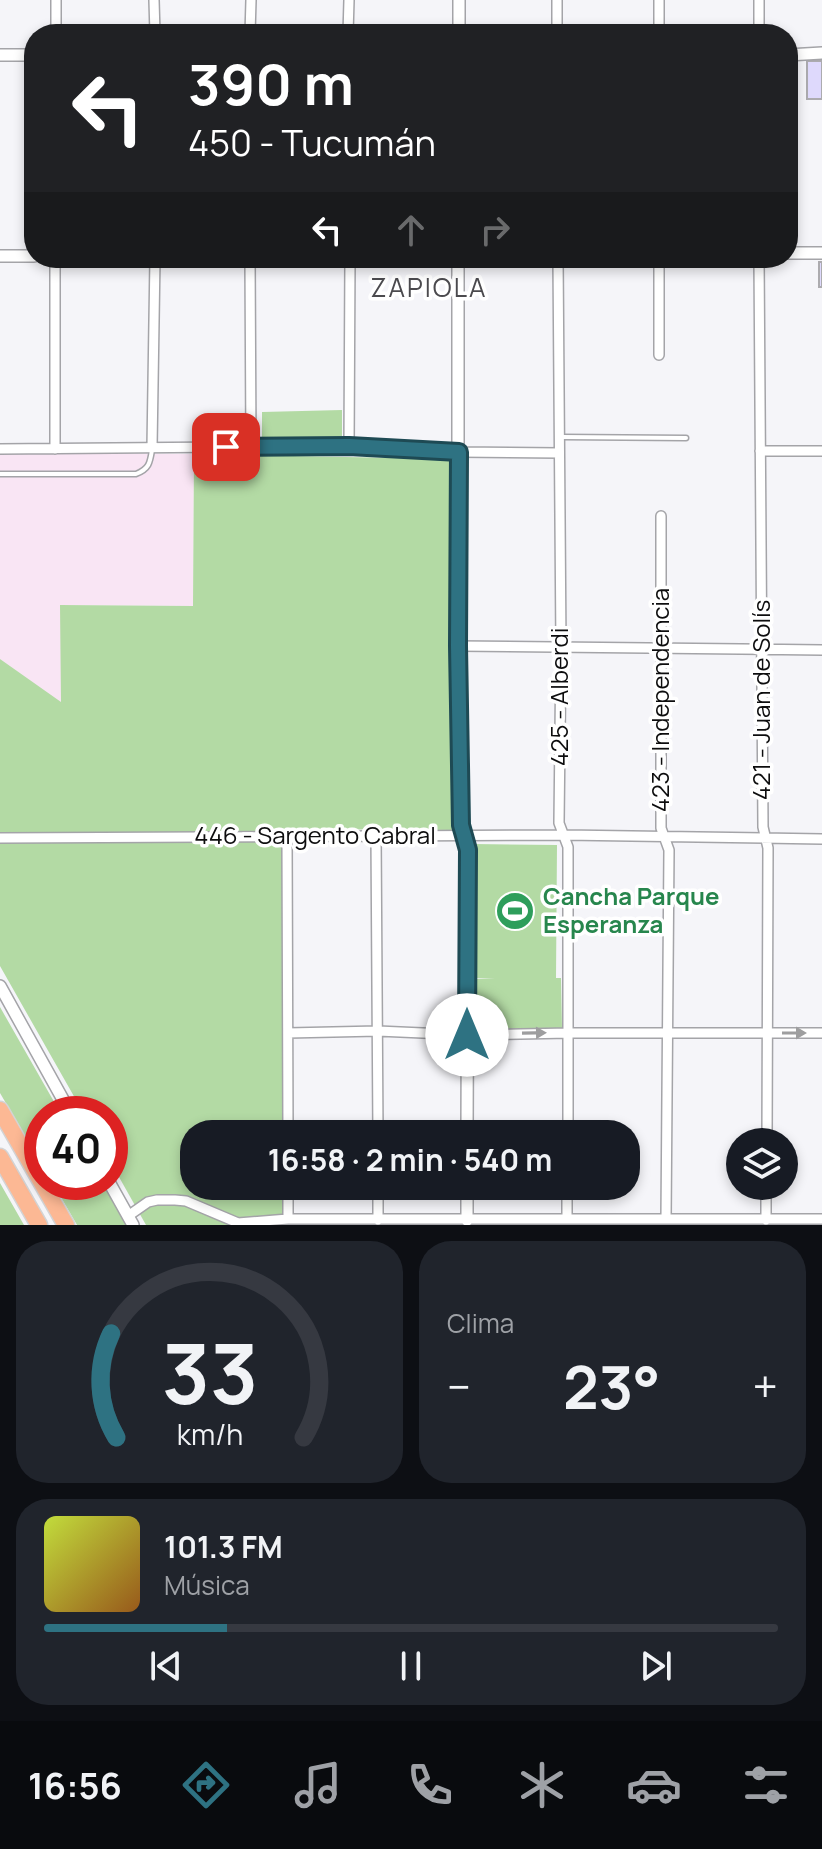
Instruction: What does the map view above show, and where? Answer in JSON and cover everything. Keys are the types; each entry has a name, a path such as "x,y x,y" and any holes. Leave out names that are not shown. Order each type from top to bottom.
{"highway":[{"path":"0,1110 66,1225"},
{"path":"0,1157 39,1225"}],"street":[{"path":"56,0 56,24"},
{"path":"154,0 155,24"},
{"path":"250,24 251,0"},
{"path":"348,24 349,0"},
{"path":"459,0 459,24"},
{"path":"557,0 557,24"},
{"path":"659,0 659,24"},
{"path":"759,0 759,24"},
{"path":"798,54 822,53"},
{"path":"0,55 24,55"},
{"path":"798,253 822,253"},
{"path":"0,256 24,256"},
{"path":"55,268 55,449"},
{"path":"152,447 155,268"},
{"path":"250,268 251,447"},
{"path":"349,446 350,268"},
{"path":"458,268 458,646 461,825 468,850 467,1120"},
{"name":"425 - Alberdi","path":"558,268 559,823 568,847 568,1120"},
{"path":"659,268 659,355"},
{"name":"421 - Juan de Solís","path":"759,268 763,827 768,848 767,1128"},
{"path":"0,449 349,446 559,453"},
{"path":"760,451 822,451"},
{"name":"423 - Independencia","path":"661,516 661,828 669,850 666,1219"},
{"path":"458,646 822,650"},
{"path":"376,835 378,1120"},
{"name":"446 - Sargento Cabral","path":"0,838 565,835 822,839"},
{"path":"287,836 288,1120"},
{"path":"0,986 61,1096"},
{"path":"288,1033 822,1033"},
{"path":"119,1200 131,1221 148,1202 157,1200 186,1201 238,1223 288,1219 822,1219"},
{"path":"288,1200 288,1219"},
{"path":"378,1200 378,1220"},
{"path":"467,1200 467,1220"},
{"path":"567,1200 567,1219"},
{"path":"766,1200 766,1220"}],"lane":[{"path":"559,437 686,438"},
{"path":"0,474 136,474 150,464 152,447"}],"shaded area":[{"path":"0,453 194,454 193,606 61,605 61,703 0,659"}],"green space":[{"path":"342,410 342,441 262,441 262,412"},
{"path":"194,454 450,459 452,830 284,829 286,1120 180,1120 180,1200 286,1200 287,1214 822,1215 822,1225 146,1225 128,1193 128,1096 74,1096 0,966 0,659 61,702 60,605 193,606"},
{"name":"Cancha Parque Esperanza","path":"473,844 557,845 556,978 561,978 562,1028 473,1029 472,979 495,979 473,978"},
{"path":"0,1007 51,1096 24,1096 24,1134 0,1093"},
{"path":"0,1183 24,1225 0,1225"},
{"path":"62,1200 112,1200 127,1225 77,1225"}],"building":[{"path":"807,61 822,61 822,99 807,99"},
{"path":"819,262 822,262 822,287 819,287"}],"place":[{"name":"Cancha Parque Esperanza","path":"515,911"}],"district":[{"name":"ZAPIOLA","path":"429,288"}],"route":[{"path":"226,447 349,446 459,452 458,646 461,825 468,850 467,1035"}]}
